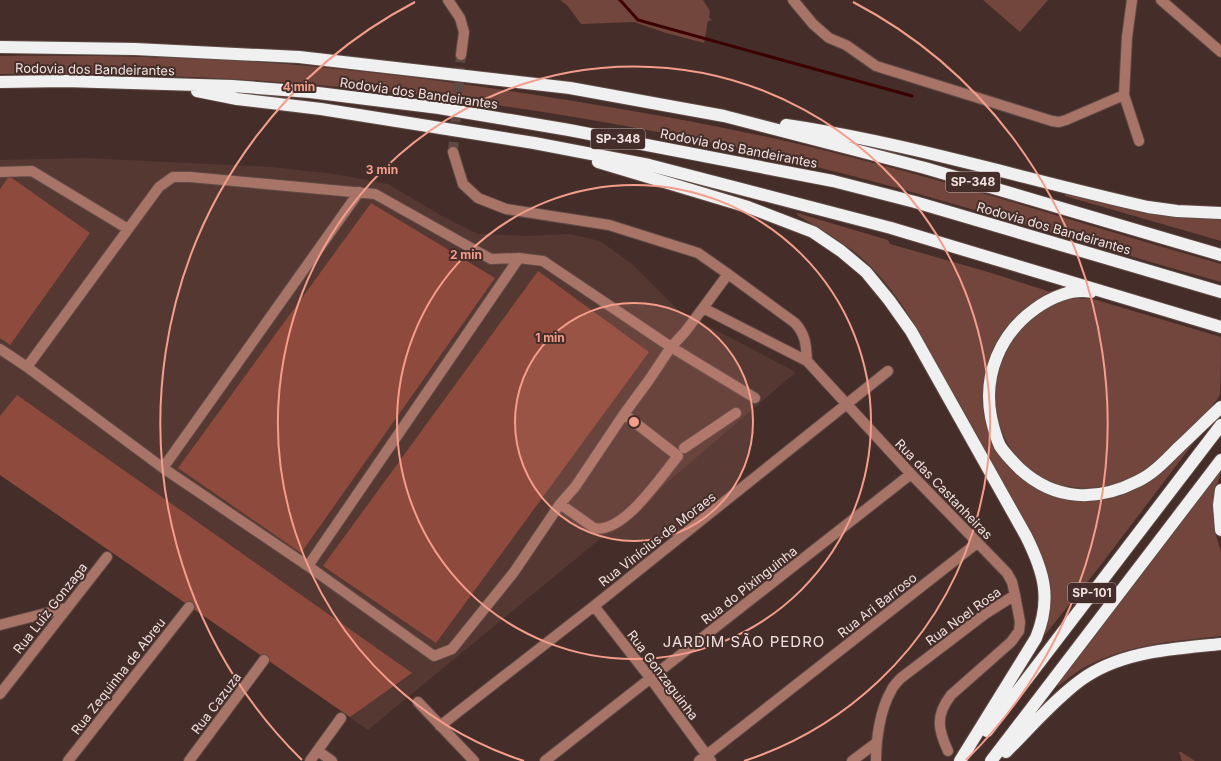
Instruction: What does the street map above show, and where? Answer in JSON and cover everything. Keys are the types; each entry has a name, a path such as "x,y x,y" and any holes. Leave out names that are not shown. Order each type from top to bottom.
{"highway":[{"name":"Rodovia dos Bandeirantes","path":"0,47 135,49 299,57 570,88 724,116 925,168 1221,255"},
{"name":"Rodovia dos Bandeirantes","path":"0,82 65,81 232,86 310,92 439,108 569,130 833,181 923,204 1221,292"},
{"path":"163,84 238,99 321,109 534,143 649,166 891,228 1221,327"},
{"path":"724,116 832,132 1148,207 1177,211 1221,213"},
{"path":"534,143 748,207 813,232 841,251 866,272 889,300 910,331 1026,536 1038,559 1043,579 1045,602 1042,622 1036,638 960,761"},
{"path":"1132,300 1085,291 1074,292 1054,298 1042,304 1024,317 1009,334 997,356 990,377 988,403 992,425 1000,446 1028,476 1046,487 1064,493 1082,496 1098,495 1118,490 1139,481 1153,472 1221,407"},
{"name":"SP-101","path":"964,761 1221,425"},
{"name":"SP-101","path":"991,761 1221,460"},
{"path":"1221,490 1219,505 1221,530"},
{"path":"997,761 1061,697 1081,680 1104,667 1135,656 1162,650 1221,644"}],"street":[{"path":"448,0 460,18 464,32 461,55"},
{"path":"794,0 813,24 830,38 846,45 876,66 1052,121 1059,122 1066,120 1124,95"},
{"path":"1132,0 1127,37 1124,95 1139,141"},
{"path":"1161,0 1221,52"},
{"path":"453,152 463,184 478,198 506,209 609,225 698,253 795,323 802,331 806,343 807,361"},
{"path":"0,172 32,171 128,229"},
{"path":"27,367 159,187 173,177 190,176 375,194 491,259 519,258 543,261 671,347 755,398"},
{"path":"163,468 359,192"},
{"path":"308,566 519,258"},
{"path":"0,349 27,367 163,468 308,566 434,656 452,649 514,572 560,504 575,487 624,414 650,380 671,347 685,332 728,274"},
{"path":"703,308 807,361"},
{"name":"Rua das Castanheiras","path":"807,361 911,474 1007,574 1012,582 1015,595"},
{"name":"Rua Vinícius de Moraes","path":"440,726 594,606 888,372"},
{"path":"684,448 736,413"},
{"path":"560,504 594,528 608,528 635,509 678,456 624,414"},
{"name":"Rua do Pixinguinha","path":"545,761 911,474"},
{"name":"Rua Ari Barroso","path":"705,759 977,543"},
{"name":"Rua Luiz Gonzaga","path":"0,694 107,557"},
{"name":"Rua Noel Rosa","path":"876,761 876,743 885,704 891,690 901,678 985,614 1015,595 1020,622 1019,631 1011,642 951,695 944,704 940,713 939,723 941,736 948,751"},
{"name":"Rua Gonzaguinha","path":"594,606 651,679 705,759"},
{"name":"Rua Zequinha de Abreu","path":"68,761 189,607"},
{"path":"0,625 66,608"},
{"name":"Rua Cazuza","path":"189,761 264,660"},
{"path":"418,702 474,761"},
{"path":"310,761 340,718"},
{"path":"852,761 876,743"},
{"path":"318,751 332,761"}],"shaded area":[{"path":"560,0 703,0 710,11 709,17 712,20 708,21 704,43 666,33 634,22 581,24 567,5"},
{"path":"983,0 1048,0 1020,32"},
{"path":"0,56 160,57 319,67 478,86 684,120 794,143 902,170 1221,264 1221,282 862,178 691,139 593,120 495,105 297,83 198,77 99,74 0,74"},
{"path":"86,158 271,167 334,174 388,184 442,216 478,234 526,236 570,234 600,241 631,263 679,311 796,372 628,516 368,730 0,475 0,160"},
{"path":"1065,192 1221,216 1221,241 1065,196"},
{"path":"797,213 888,240 890,244 988,272 1054,293 1026,308 1006,330 990,362 986,375 982,399 983,411 990,436 996,449 1076,500 1097,500 1114,497 1144,484 1170,463 1198,437 1100,566 1044,636 1041,636 1046,622 1027,526 913,322 890,289 864,260 840,242 797,215"},
{"path":"1076,298 1093,299 1221,337 1220,394 1213,404 1162,456 1147,469 1120,483 1098,487 1086,488 1063,486 1043,478 1026,466 1012,450 1002,433 997,414 995,394 997,374 1003,355 1014,337 1029,320 1042,309 1054,303"},
{"path":"1221,468 1221,473 1215,490 1213,511 1215,532 1221,552 1221,636 1154,644 1121,652 1089,665 1058,686 1053,686"},
{"path":"1179,752 1181,752 1195,761 1182,761"}],"building":[{"path":"9,176 90,233 10,345 0,338 0,189"},
{"path":"371,203 495,278 301,553 178,468"},
{"path":"538,271 649,352 436,643 323,566"},
{"path":"17,395 412,673 350,717 0,475 0,416"}],"waterway":[{"path":"620,0 638,20 912,96"}],"tunnel":[{"path":"453,152 461,55"}],"district":[{"name":"JARDIM SÃO PEDRO","path":"744,642"}]}
